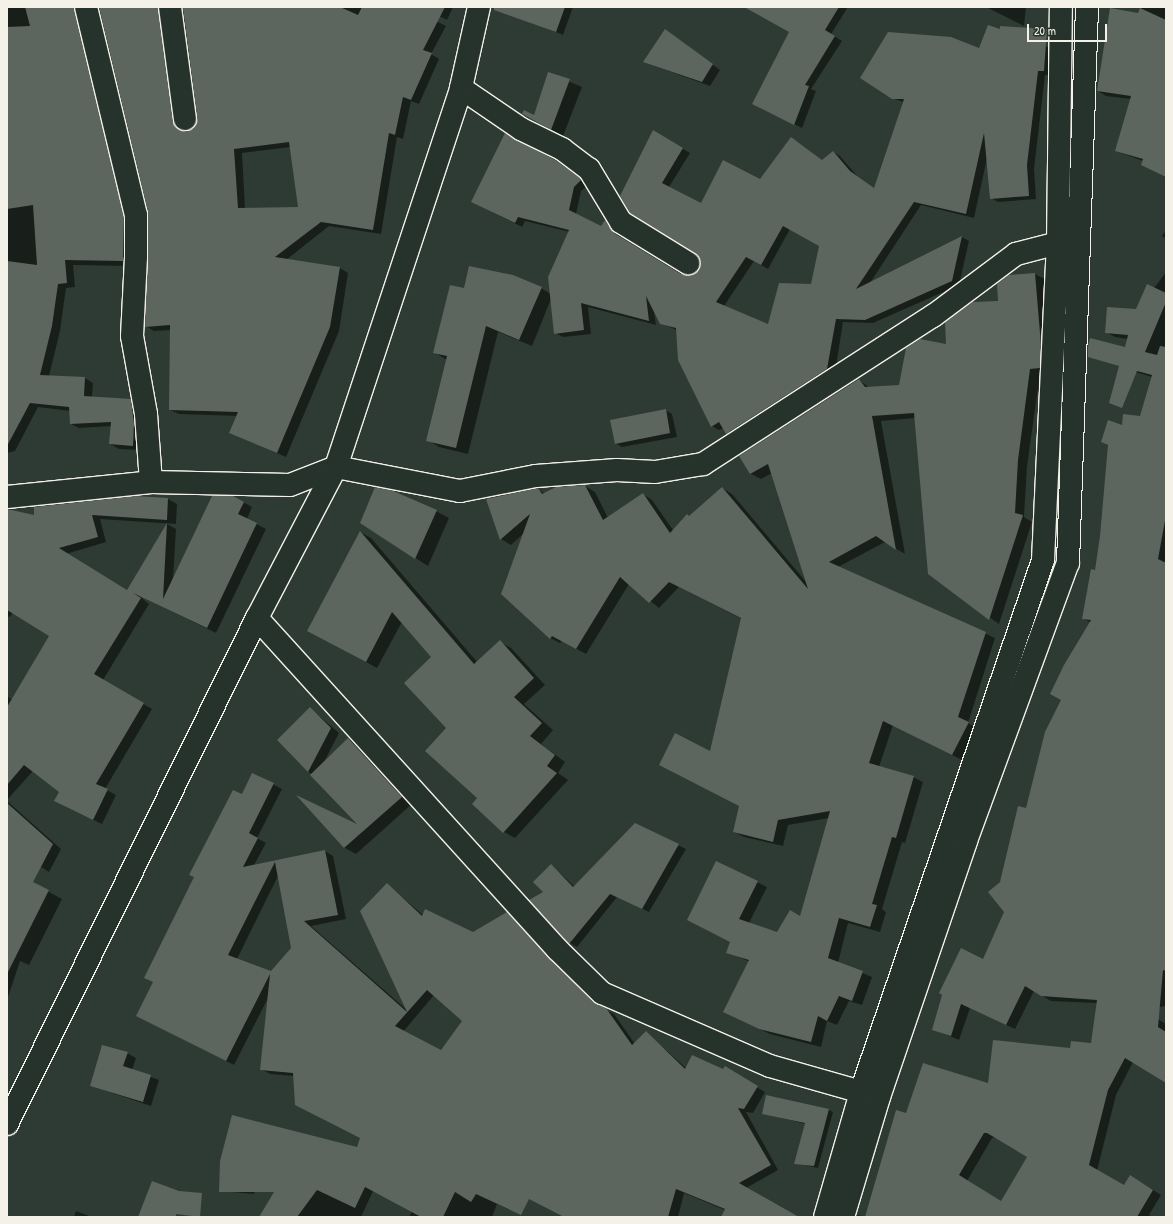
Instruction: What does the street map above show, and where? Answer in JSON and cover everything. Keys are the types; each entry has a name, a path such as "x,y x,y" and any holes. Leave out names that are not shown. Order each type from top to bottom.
{"street":[{"path":"86,7 136,215 136,257 132,336 146,414 151,482"},
{"path":"170,7 185,119"},
{"path":"7,1124 257,618 336,467 461,88 479,7"},
{"path":"825,1217 860,1092 1043,560 1058,243 1061,7"},
{"path":"843,1217 879,1097 964,849 1068,564 1087,7"},
{"path":"461,88 521,129 562,149 589,169 621,222 688,263"},
{"path":"7,497 151,482 290,485 336,467 460,491 536,476 617,470 655,472 703,464 933,316 1016,254 1058,243"},
{"path":"257,618 557,949 602,993 770,1066 860,1092"}],"building":[{"path":"25,7 74,7 124,216 123,261 65,260 67,283 58,284 52,326 40,375 85,377 84,396 131,399 134,424 133,446 109,444 111,422 70,424 69,407 30,403 7,446 7,261 37,265 33,205 7,209 7,27 30,26"},
{"path":"99,7 158,7 173,121 175,127 186,131 193,129 197,117 183,7 340,7 358,15 362,7 445,7 423,50 432,53 411,100 403,97 395,135 389,133 373,230 321,222 275,257 340,267 330,327 277,453 229,433 238,412 169,410 170,325 145,327 148,212","holes":["289,142 298,207 238,208 234,149"]},
{"path":"494,7 565,7 556,32 494,10"},
{"path":"744,7 839,7 825,30 835,36 805,85 809,86 794,125 752,104 789,32"},
{"path":"1110,8 1138,13 1140,8 1166,20 1166,177 1141,165 1143,159 1115,151 1131,96 1097,91"},
{"path":"988,25 1000,29 1000,26 1047,29 1044,71 1038,71 1027,165 1029,196 990,199 984,133 966,214 914,202 856,289 962,236 952,281 865,320 836,319 827,369 726,434 719,422 711,427 678,360 676,328 660,324 646,296 649,321 581,303 584,330 554,334 548,277 569,230 518,217 515,223 471,202 505,133 555,160 580,178 581,180 574,187 569,210 601,226 605,220 614,233 681,274 694,274 699,269 699,257 630,213 620,196 653,130 683,148 662,183 701,203 723,160 760,179 791,137 822,160 833,151 850,171 874,188 904,99 892,99 860,78 888,32 951,37 979,48","holes":["783,226 819,246 811,284 779,283 768,324 716,302 746,257 761,265"]},
{"path":"665,29 713,64 702,82 643,62"},
{"path":"548,72 570,79 551,130 522,114 524,110 534,115"},
{"path":"469,266 513,275 542,287 519,340 486,326 456,448 426,441 447,356 433,353 450,285 464,288"},
{"path":"1035,273 1041,345 1040,368 1030,369 1018,460 1015,513 1023,515 989,620 928,574 914,413 872,416 896,550 876,536 829,562 986,632 958,717 969,722 952,755 883,721 869,763 914,776 896,838 892,837 872,904 877,905 870,927 839,918 828,958 863,971 852,1001 839,996 827,1021 818,1016 811,1042 759,1029 723,1012 749,960 726,953 730,942 687,920 716,861 758,881 739,919 777,932 790,910 800,916 830,811 778,820 773,842 733,832 739,806 659,765 675,733 710,751 741,618 669,582 649,603 620,577 576,649 552,636 550,639 501,594 530,514 500,540 486,499 538,488 542,494 556,487 585,485 603,520 643,493 670,533 687,514 689,516 722,487 808,589 768,464 750,474 739,456 859,379 865,387 899,385 906,348 920,339 946,344 945,322 973,302 998,301 997,284 1009,275"},
{"path":"1147,284 1166,293 1166,302 1145,352 1157,355 1160,346 1166,347 1166,515 1158,559 1166,563 1166,971 1163,970 1158,1027 1166,1032 1166,1083 1125,1058 1108,1090 1089,1165 1124,1185 1130,1175 1153,1190 1137,1217 865,1217 896,1110 906,1113 923,1063 988,1083 993,1040 1070,1048 1071,1041 1091,1043 1097,1000 1041,996 1025,986 1006,1025 961,1004 951,1036 932,1030 942,995 939,993 961,948 983,959 1004,912 988,892 1000,882 1018,806 1026,808 1045,732 1061,700 1050,694 1064,665 1091,620 1082,619 1091,569 1095,570 1100,536 1108,445 1101,442 1108,420 1122,425 1123,414 1140,416 1152,375 1137,371 1122,408 1109,403 1119,366 1088,357 1088,346 1090,338 1125,347 1128,335 1105,333 1107,307 1136,309","holes":["984,1133 987,1133 1027,1157 1001,1201 959,1175"]},
{"path":"666,409 670,433 615,444 610,420"},
{"path":"375,487 391,490 437,510 415,559 360,523"},
{"path":"135,496 168,498 167,520 92,515 98,537 59,548 127,590 167,523 163,599 212,496 233,496 244,502 238,514 257,523 207,628 133,593 141,598 94,674 144,703 96,784 108,789 93,820 54,801 59,792 24,765 7,785 7,707 49,636 7,610 7,509 34,515 34,507"},
{"path":"360,531 474,664 500,640 534,678 514,697 542,723 530,736 555,755 547,766 557,773 503,833 472,804 477,798 425,751 446,728 404,683 431,657 392,612 366,662 307,631"},
{"path":"310,707 331,728 308,772 277,740"},
{"path":"348,738 402,797 344,848 296,795 357,824 310,775"},
{"path":"252,773 274,783 249,833 258,838 243,867 325,850 338,915 304,921 407,1012 360,911 387,883 422,916 425,909 473,932 507,912 593,1002 606,1008 632,1045 646,1031 685,1069 692,1055 723,1069 725,1066 758,1086 744,1109 738,1108 771,1165 739,1183 799,1217 721,1217 725,1209 676,1189 668,1217 564,1217 529,1199 521,1215 476,1194 471,1202 455,1192 443,1217 421,1217 365,1187 355,1208 317,1190 297,1217 259,1217 274,1192 219,1192 220,1161 232,1115 357,1147 360,1138 295,1105 293,1073 260,1070 270,974 226,1061 136,1016 153,982 144,978 194,877 189,875 233,790 242,794","holes":["275,862 291,948 271,971 228,955","427,990 462,1021 441,1050 395,1026"]},
{"path":"7,803 53,844 33,882 49,890 7,974"},
{"path":"635,823 679,844 642,909 610,894 569,944 529,900 543,892 533,882 551,864 573,887"},
{"path":"102,1045 128,1052 123,1066 151,1075 143,1102 90,1086"},
{"path":"766,1095 829,1109 814,1166 794,1164 805,1123 762,1114"},
{"path":"152,1181 179,1191 202,1193 200,1217 176,1214 176,1217 138,1217"}]}
